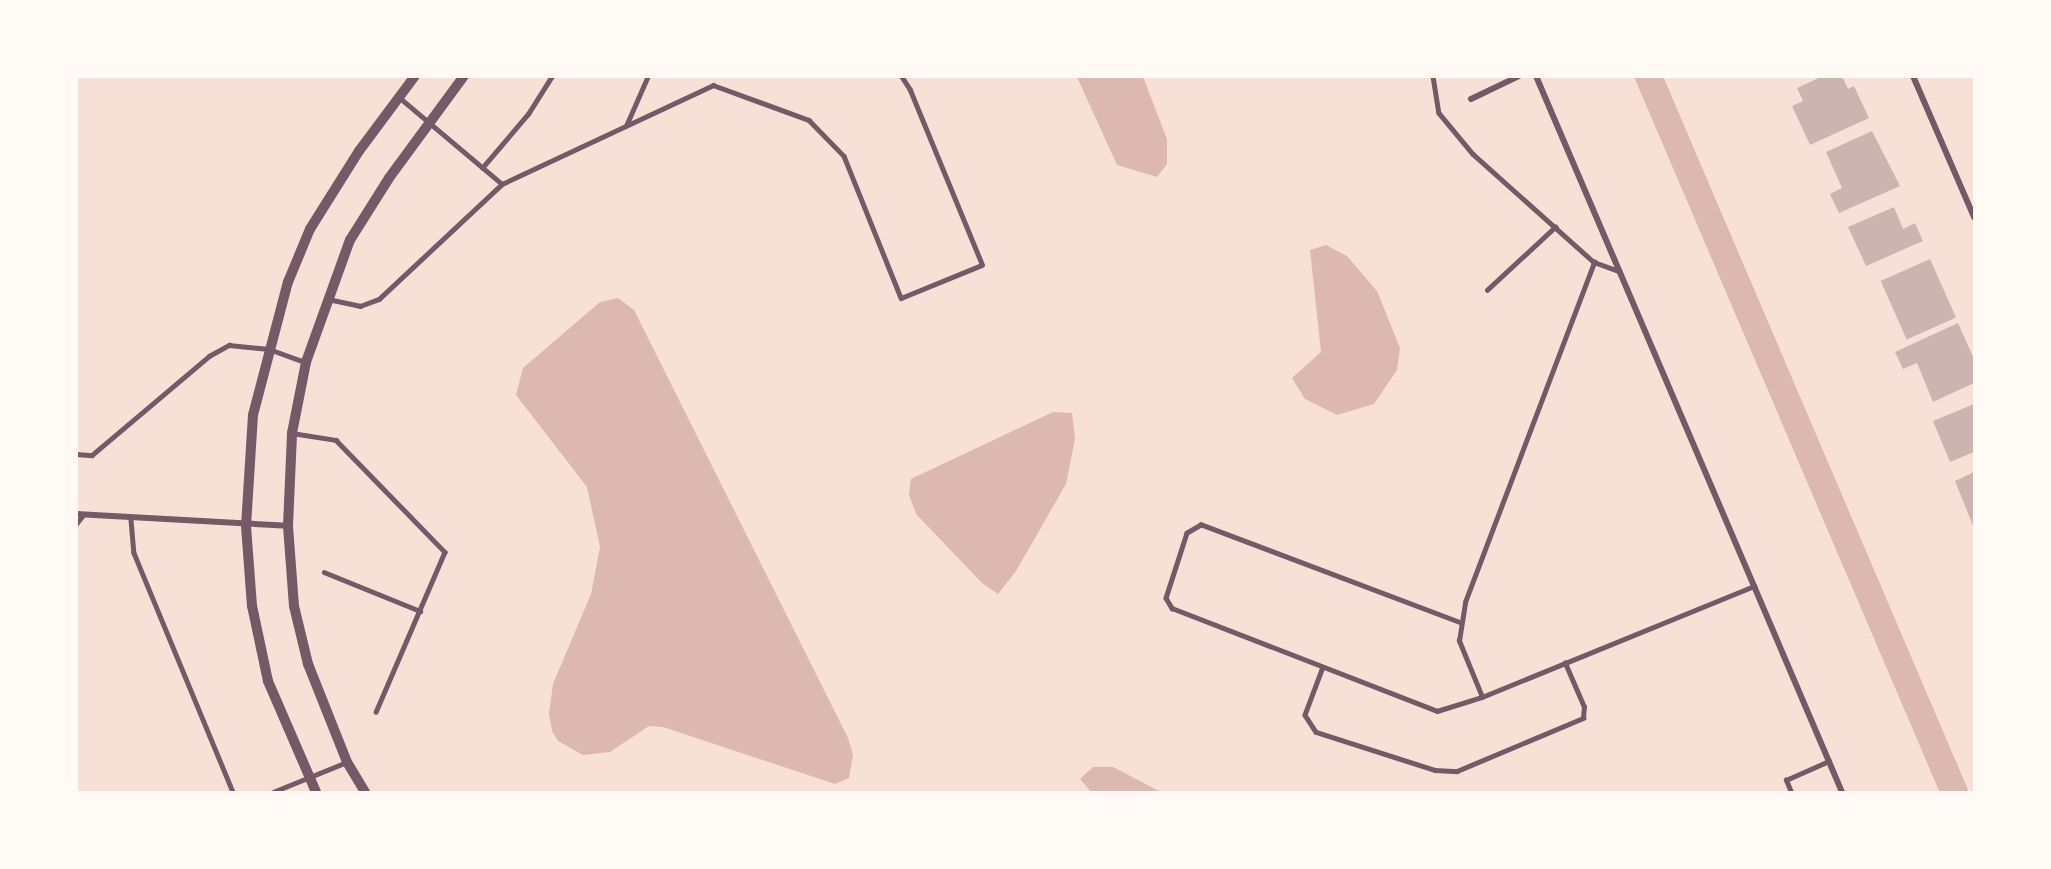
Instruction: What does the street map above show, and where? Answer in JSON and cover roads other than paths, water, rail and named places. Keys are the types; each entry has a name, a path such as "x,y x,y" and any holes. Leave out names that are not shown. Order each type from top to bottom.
{"street":[{"path":"316,792 307,779 268,681 252,606 246,526 253,415 288,282 310,229 359,151 415,76"},
{"path":"365,792 347,762 308,664 294,606 288,526 292,433 306,362 350,240 464,76"},
{"path":"1472,99 1519,76"},
{"path":"1536,76 1842,792"},
{"path":"1913,76 1974,217"},
{"path":"80,514 131,520 288,526"}],"lane":[{"path":"482,168 528,114 552,76"},
{"path":"625,127 648,76"},
{"path":"327,299 360,306 379,299 502,184 713,85 809,120 844,156 902,298 982,266 910,90 901,76"},
{"path":"1433,76 1439,113 1473,154 1594,262 1620,271"},
{"path":"399,97 429,125 502,184"},
{"path":"1487,290 1555,227"},
{"path":"1482,697 1459,641 1465,602 1594,262"},
{"path":"76,454 92,455 220,349 236,344 269,349 306,362"},
{"path":"292,433 336,440 445,552 376,712"},
{"path":"76,524 80,514"},
{"path":"131,520 134,553 233,792"},
{"path":"1461,623 1201,525 1187,533 1166,598 1172,608 1437,711 1482,697 1754,586"},
{"path":"324,572 420,611"},
{"path":"1323,667 1305,715 1316,732 1436,770 1457,771 1583,718 1584,707 1565,663"},
{"path":"1791,792 1786,780 1829,761"},
{"path":"273,792 347,762"}],"waterway":[{"path":"1648,76 1954,792"}]}
